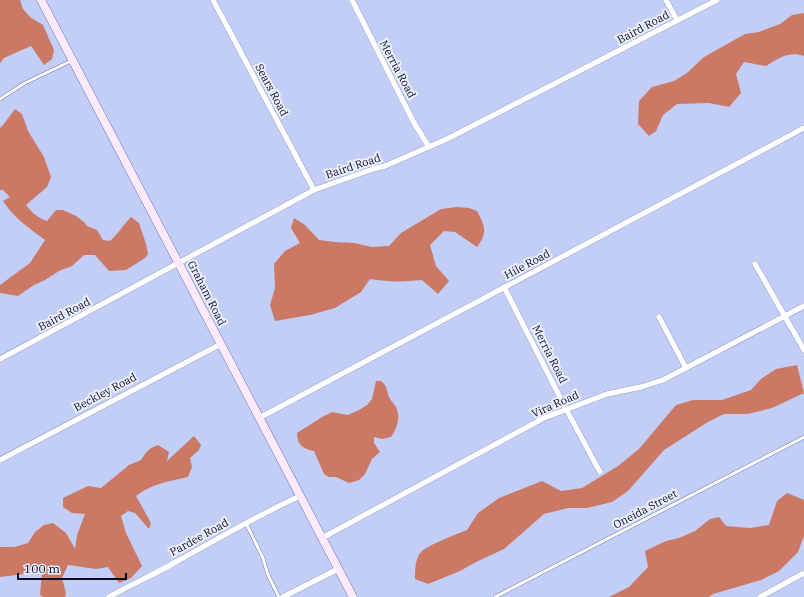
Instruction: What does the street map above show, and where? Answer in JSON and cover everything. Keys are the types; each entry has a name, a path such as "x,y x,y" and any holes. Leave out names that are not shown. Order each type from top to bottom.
{"main road":[{"name":"Graham Road","path":"41,0 353,597"}],"street":[{"name":"Sears Road","path":"212,0 314,190"},
{"name":"Merria Road","path":"352,0 414,123 428,147"},
{"path":"666,0 677,20"},
{"name":"Baird Road","path":"0,359 314,190 385,166 447,139 717,0"},
{"name":"Hile Road","path":"259,418 804,128"},
{"path":"755,264 804,350"},
{"name":"Merria Road","path":"504,287 600,472"},
{"name":"Vira Road","path":"322,538 544,418 607,394 652,384 686,368 804,306"},
{"path":"659,317 686,368"},
{"name":"Beckley Road","path":"0,460 221,344"},
{"name":"Pardee Road","path":"109,597 277,506 300,496"},
{"path":"287,596 338,569"},
{"path":"763,596 804,573"}],"lane":[{"path":"0,99 24,83 72,60"},
{"name":"Oneida Street","path":"495,597 804,437"},
{"path":"246,523 263,558 268,575 279,597"}],"shaded area":[{"path":"0,0 20,0 23,9 30,17 43,25 54,50 52,59 44,65 31,46 4,58 0,63"},
{"path":"804,13 804,56 794,54 784,56 766,66 744,62 736,74 741,93 729,107 709,103 677,104 663,115 656,131 649,136 638,124 639,101 652,87 674,81 687,73 704,57 745,34 759,32 780,24 792,15"},
{"path":"15,109 22,114 28,131 44,157 51,177 47,187 26,205 28,208 47,221 56,210 63,210 76,216 87,226 97,230 103,240 110,241 131,217 139,223 148,254 145,258 126,270 109,271 95,255 84,255 72,266 59,271 18,296 0,293 0,285 30,263 45,240 12,213 3,201 10,197 3,190 0,190 0,128"},
{"path":"457,207 469,208 477,211 484,229 483,238 477,247 455,232 444,231 430,245 436,266 449,281 438,294 422,280 383,281 370,279 361,292 335,308 310,315 275,321 270,305 275,288 274,264 285,251 300,243 291,228 294,218 305,225 319,240 354,243 372,247 389,246 401,233 441,209"},
{"path":"797,365 804,393 772,408 748,414 724,414 708,422 664,450 628,491 612,502 587,508 568,508 544,514 504,549 460,571 428,584 415,579 416,561 424,549 467,530 478,513 499,498 542,481 561,491 582,488 618,466 639,449 676,405 693,400 722,400 751,390 761,379 776,369"},
{"path":"376,381 381,381 385,385 389,397 396,407 398,423 395,430 391,437 382,439 374,437 374,443 380,452 372,459 365,474 359,480 349,483 336,477 329,477 324,474 314,451 301,446 298,441 297,433 332,412 348,415 367,405 372,399"},
{"path":"194,436 201,445 199,450 190,458 192,467 188,477 154,486 136,496 151,523 149,529 135,513 128,511 121,516 126,533 142,566 131,578 119,583 108,567 96,569 68,565 62,578 66,593 65,597 43,597 40,595 42,572 0,577 0,547 14,547 28,543 35,532 44,525 53,523 66,533 75,549 77,535 85,514 72,513 63,507 63,498 88,486 101,488 129,465 141,460 152,447 158,445 169,452 167,461"},
{"path":"787,493 804,500 804,536 798,552 779,571 761,580 713,594 709,597 609,597 629,587 648,567 645,551 666,541 679,538 695,531 710,519 719,517 726,526 750,528 769,525 777,501"}]}
